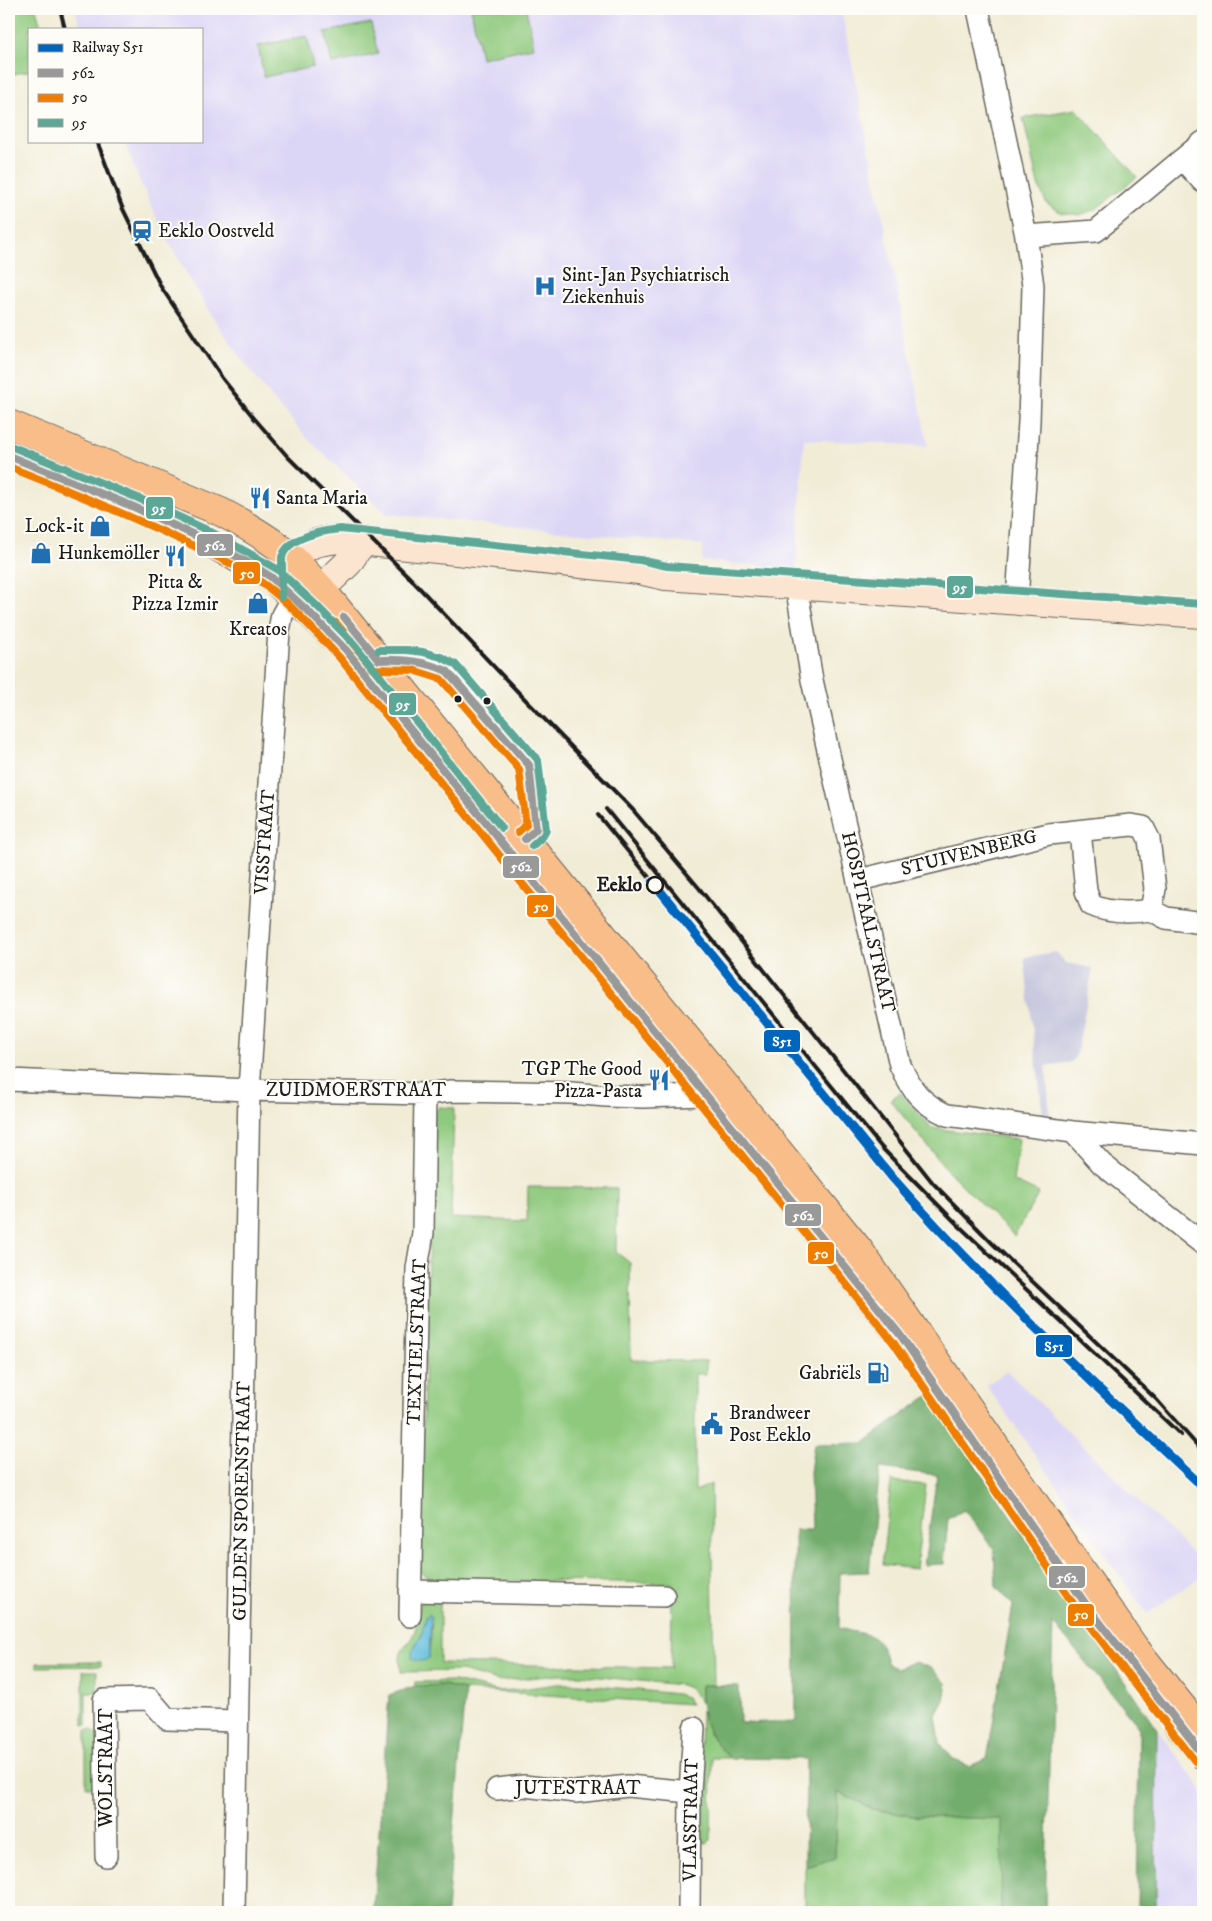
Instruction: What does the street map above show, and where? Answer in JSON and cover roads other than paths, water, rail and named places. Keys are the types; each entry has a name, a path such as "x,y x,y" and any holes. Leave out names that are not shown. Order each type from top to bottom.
{"main road":[{"path":"9,424 221,512 261,534 292,558 322,589 713,1088 901,1336 1087,1606 1203,1755"},
{"path":"20,461 134,507 207,540 271,577 326,629 352,657 585,944 859,1250 1134,1647 1203,1733"}],"street":[{"path":"978,9 1026,236 1034,286 1029,422 1017,600"},
{"path":"1026,236 1096,231 1203,142"},
{"path":"1183,160 1203,182"},
{"path":"20,461 36,434"},
{"path":"362,542 348,563 322,589 292,598 292,558 302,549 320,540 340,539 639,570 666,576 1203,614"},
{"name":"HOSPITAALSTRAAT","path":"796,585 812,680 900,1065 907,1080 918,1095 932,1108 948,1115 1073,1132 1203,1144"},
{"name":"VISSTRAAT","path":"249,1090 279,631 282,616 292,598"},
{"name":"STUIVENBERG","path":"859,880 1049,834 1131,825 1143,827 1149,839 1155,890 1151,910"},
{"path":"1080,831 1086,890 1091,906 1103,911 1133,912 1151,910 1166,918 1203,923"},
{"name":"ZUIDMOERSTRAAT","path":"9,1080 249,1090 425,1094 451,1091 571,1093 606,1096 713,1088"},
{"name":"GULDEN SPORENSTRAAT","path":"234,1912 249,1090"},
{"name":"TEXTIELSTRAAT","path":"410,1616 417,1268 423,1233 425,1094"},
{"path":"1073,1132 1102,1164 1203,1244"},
{"path":"410,1591 664,1596"},
{"name":"WOLSTRAAT","path":"106,1856 104,1700 150,1699 167,1718 238,1721"},
{"name":"VLASSTRAAT","path":"689,1912 690,1792 694,1728"},
{"name":"JUTESTRAAT","path":"497,1789 524,1786 576,1792 628,1786 690,1792"}],"water":[{"path":"429,1614 431,1616 429,1658 419,1661 412,1658 412,1651 421,1636 426,1617"}],"railway":[{"path":"60,9 65,28"},
{"path":"97,142 122,207 161,287 222,378 254,418 288,457 409,577 633,810 699,888 933,1183 992,1243 1156,1399 1203,1452"},
{"path":"606,809 882,1148 956,1223 1181,1435"},
{"path":"598,815 653,882"}],"rail line":[{"name":"S51","path":"653,882 891,1176 928,1217 1004,1297 1203,1487"}],"place":[{"name":"Eeklo Oostveld","path":"142,231"},
{"name":"Sint-Jan Psychiatrisch Ziekenhuis","path":"545,286"},
{"name":"Santa Maria","path":"260,498"},
{"name":"Lock-it","path":"100,526"},
{"name":"Hunkemöller","path":"41,553"},
{"name":"Pitta & Pizza Izmir","path":"175,556"},
{"name":"Kreatos","path":"258,603"},
{"name":"Eeklo","path":"655,885"},
{"name":"TGP The Good Pizza-Pasta","path":"659,1080"},
{"name":"Gabriëls","path":"878,1373"},
{"name":"Brandweer Post Eeklo","path":"712,1424"}]}
